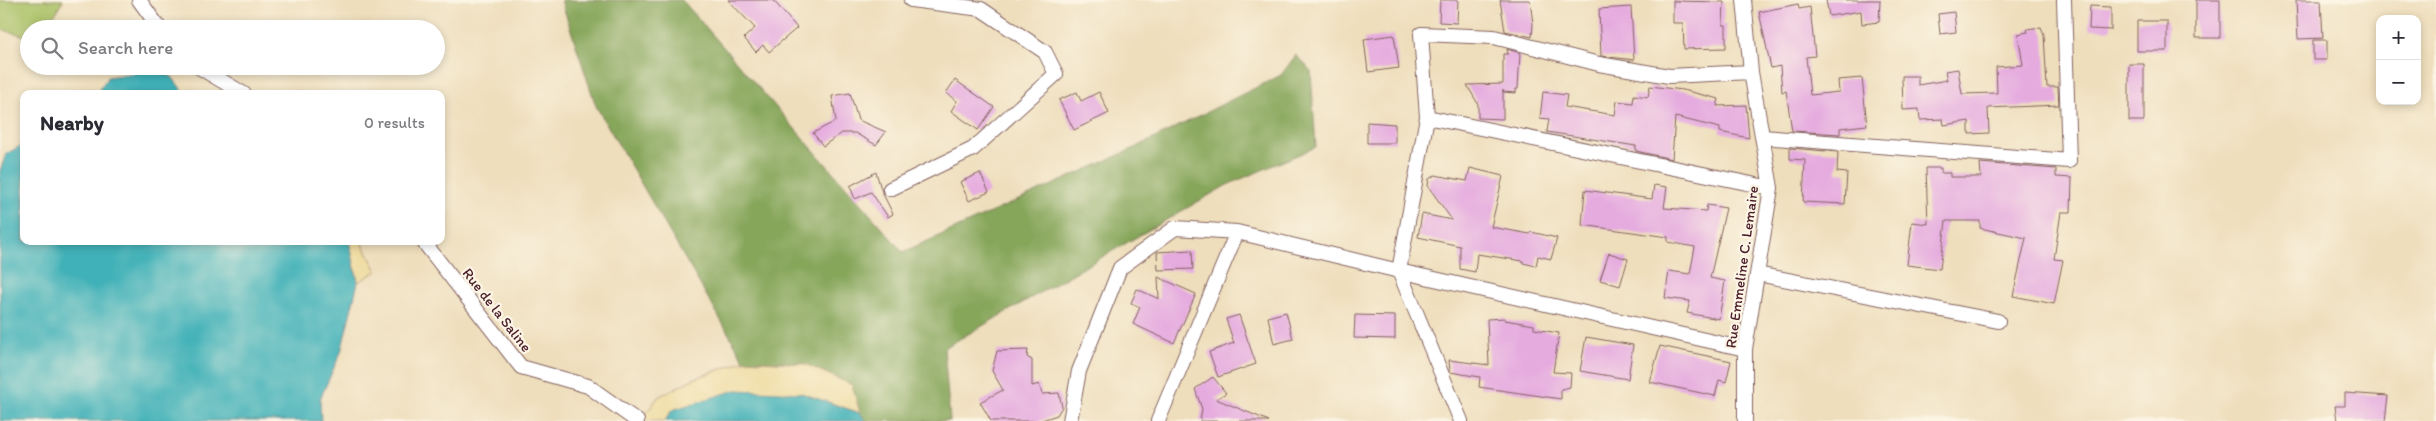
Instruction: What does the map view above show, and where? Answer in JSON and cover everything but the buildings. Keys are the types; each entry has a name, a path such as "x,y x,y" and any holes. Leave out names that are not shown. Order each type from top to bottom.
{"street":[{"path":"140,0 154,20"},
{"path":"890,189 973,149 1056,74 1045,52 982,9 911,0"},
{"path":"1762,137 2069,161 2064,0"},
{"name":"Rue Emmeline C. Lemaire","path":"1745,421 1745,349 1772,188 1750,72 1747,1"},
{"path":"1461,421 1399,271 1427,117 1421,34 1494,36 1599,64 1669,76 1750,72"},
{"path":"212,75 237,90"},
{"path":"1427,117 1772,188"},
{"path":"1070,421 1079,371 1120,268 1176,228 1237,232 1399,271 1745,349"},
{"path":"1158,421 1237,232"},
{"name":"Rue de la Saline","path":"426,245 521,367 588,386 637,421"},
{"path":"1757,274 1998,321"}],"green space":[{"path":"0,0 63,0 56,13 49,20 20,20 20,35 0,29"},
{"path":"561,0 682,0 903,252 1139,146 1281,75 1296,55 1311,71 1316,147 1227,185 944,348 950,421 866,421 860,413 852,385 803,363 744,360 596,106"}],"sand":[{"path":"350,245 363,245 377,271 358,282"},
{"path":"747,360 805,364 852,385 860,413 801,393 672,410 665,421 641,421 658,397 693,379"}],"water":[{"path":"121,75 167,75 172,77 182,90 99,90 108,77"},
{"path":"20,146 20,245 350,245 358,282 341,352 320,399 321,421 0,421 0,171 6,154"},
{"path":"736,390 801,393 860,413 866,421 665,421 672,410"}]}
